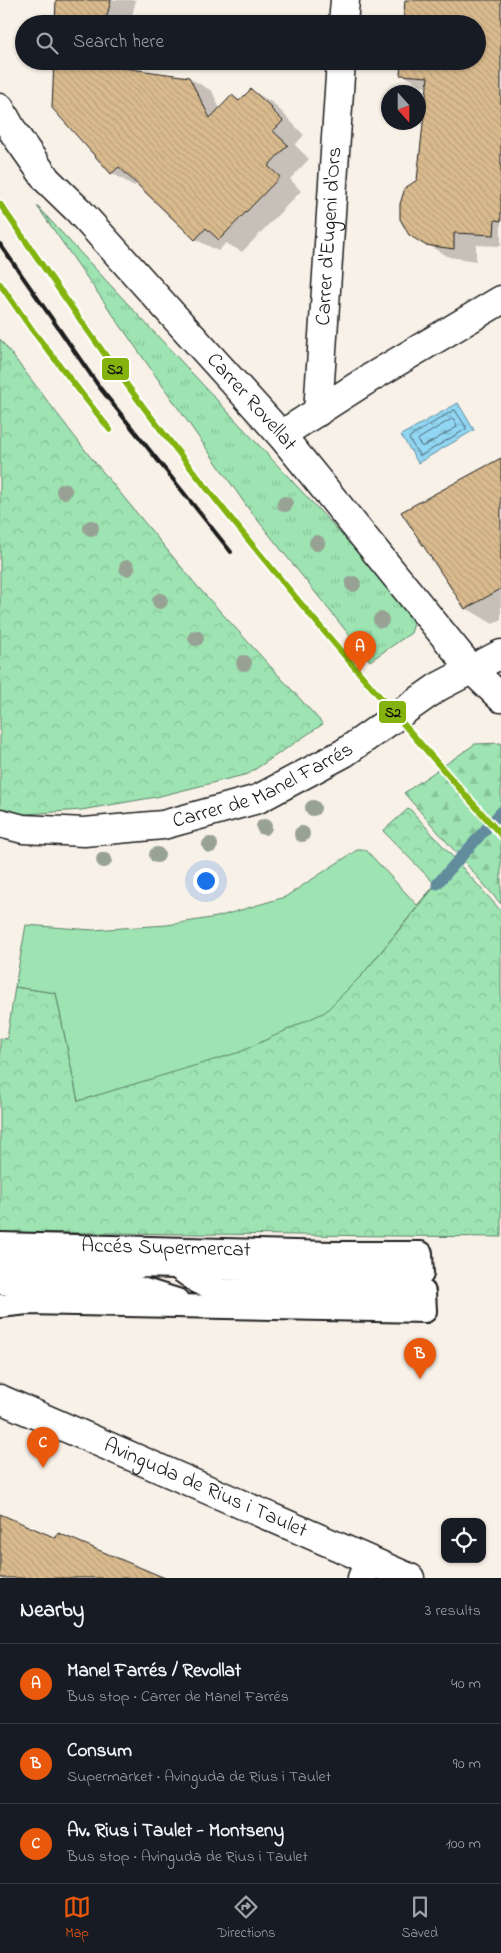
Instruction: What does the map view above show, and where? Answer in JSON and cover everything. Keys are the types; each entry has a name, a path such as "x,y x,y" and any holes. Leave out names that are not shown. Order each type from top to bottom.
{"street":[{"path":"344,15 345,0"},
{"name":"Carrer d'Eugeni d'Ors","path":"318,412 340,70"},
{"name":"Carrer Rovellat","path":"0,108 14,133 47,180 79,211 281,435 472,670 501,698"},
{"path":"281,435 370,378 501,300"},
{"name":"Carrer de Manel Farrés","path":"0,823 23,829 84,832 133,828 163,825 258,799 344,753 438,687 501,654"},
{"name":"Avinguda de Rius i Taulet","path":"0,1399 366,1569 410,1578"}],"lane":[{"name":"Accés Supermercat","path":"0,1244 329,1262 177,1268"},
{"path":"0,1262 177,1268 198,1282 220,1290 424,1292 425,1311 28,1303 0,1306"},
{"path":"0,1283 136,1287 158,1292 196,1307"}],"green space":[{"path":"37,206 408,606 415,620 411,633 370,661 248,508"},
{"path":"0,339 88,454 197,586 323,724 248,774 156,797 81,810 0,816"},
{"path":"501,743 501,904 404,793 475,744"},
{"path":"409,808 501,911 501,1237 0,1232 0,1038 7,1039 15,987 56,993 78,1101 362,975 436,885 383,831"},
{"path":"357,850 366,850 417,905 436,884 362,975 325,1012 240,1052 78,1101 56,993 15,987 26,925 93,930 167,925 217,917 285,897"}],"water":[{"path":"458,403 474,430 418,463 401,435"}],"building":[{"path":"56,0 111,0 107,15 55,15"},
{"path":"405,0 501,0 501,221 495,220 494,235 454,233 454,249 425,245 409,235 400,219 400,204 405,188 417,180 422,130 426,130 428,77 400,75 400,70 486,70 486,15 404,15"},
{"path":"54,70 138,70 189,77 210,118 232,95 239,101 251,89 283,121 273,131 288,145 268,166 280,177 219,240 206,228 195,240 119,167 111,174 52,108"},
{"path":"501,458 501,589 465,609 401,512"},
{"path":"0,1514 56,1538 58,1533 165,1578 0,1578"}],"waterway":[{"path":"437,884 501,812"}],"railway":[{"path":"0,244 100,388 231,552"}],"transit line":[{"name":"S2","path":"0,204 71,307 187,464 274,572 409,731 501,835"},
{"name":"S2","path":"0,284 33,331 110,430"}],"place":[{"name":"Manel Farrés / Revollat","path":"360,672"},
{"name":"Consum","path":"420,1379"},
{"name":"Av. Rius i Taulet - Montseny","path":"43,1468"}]}
